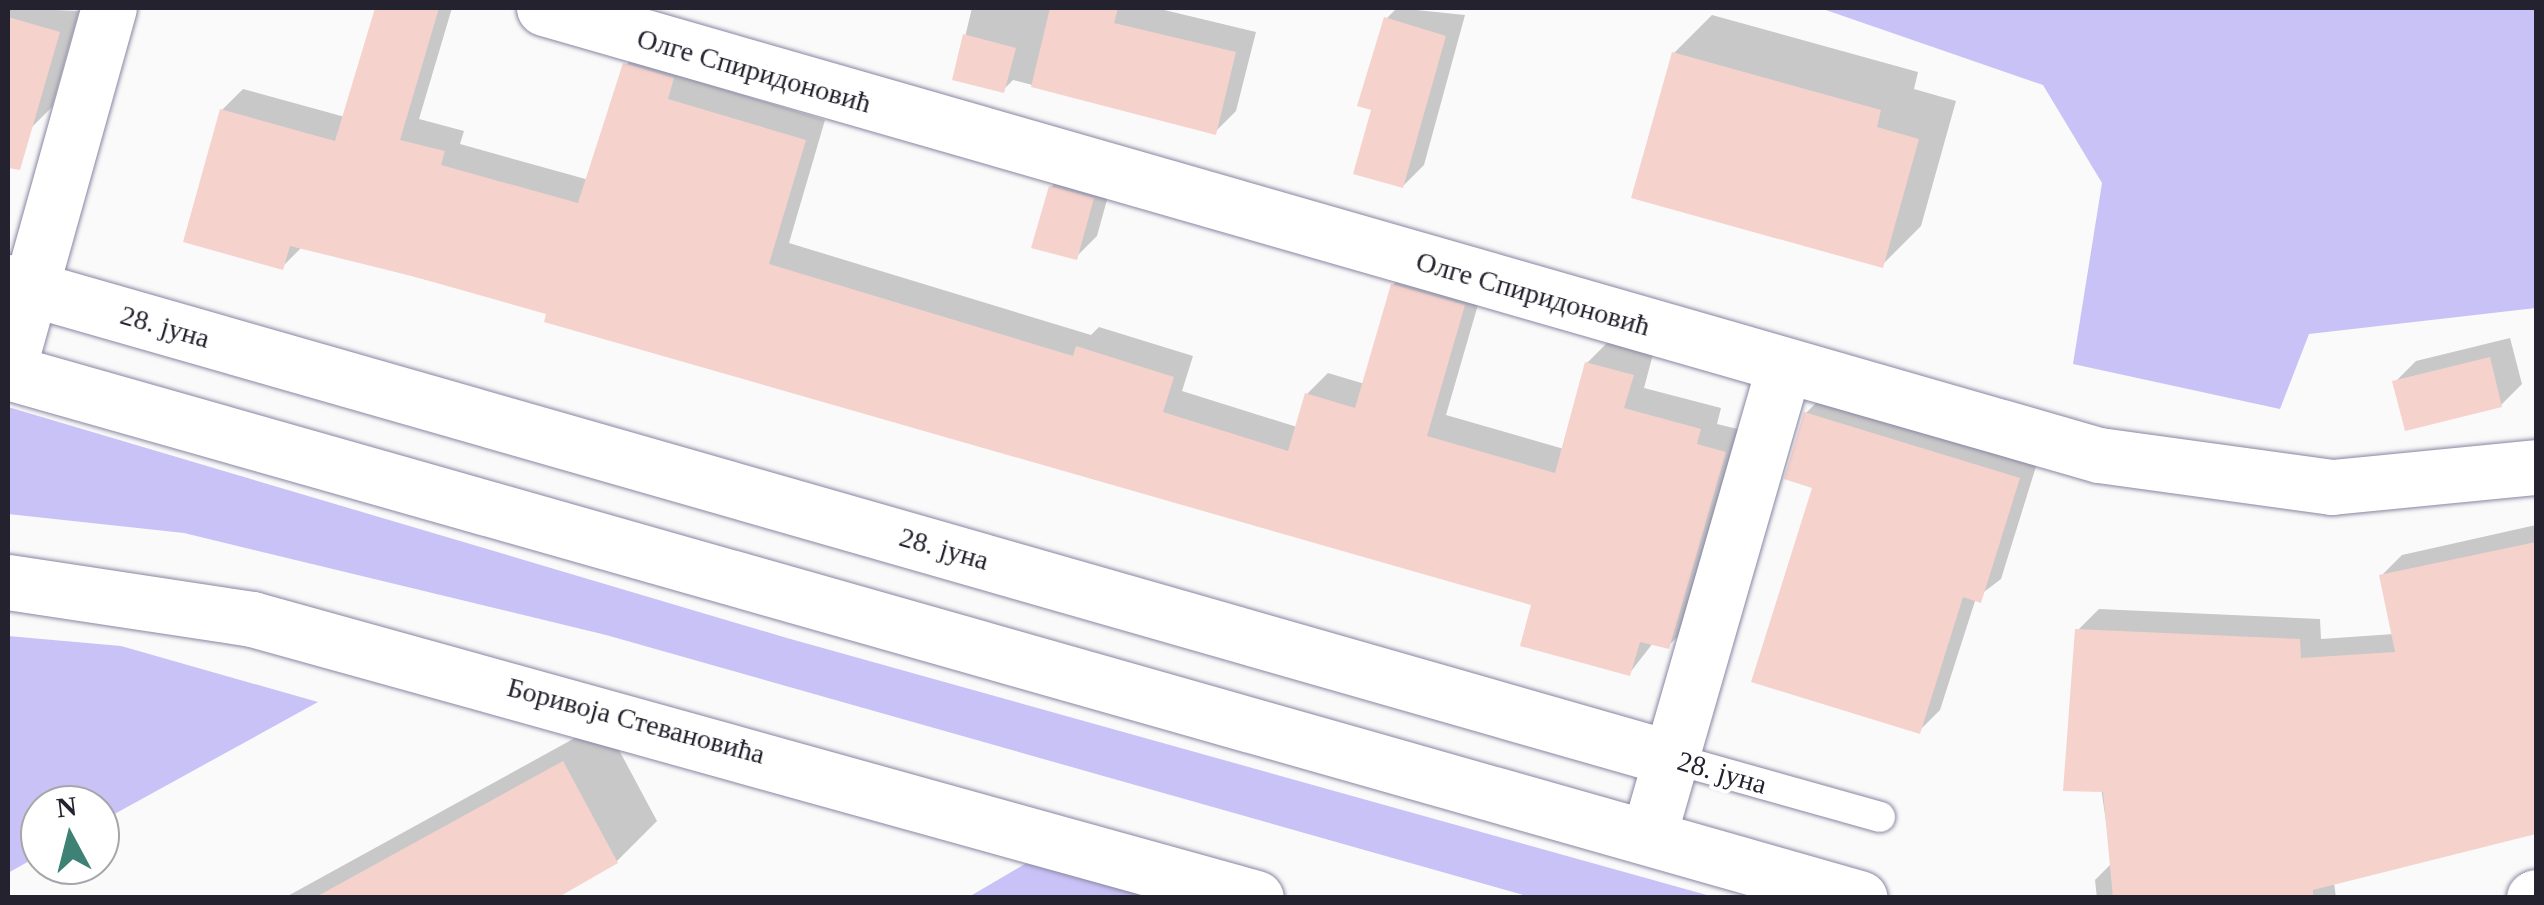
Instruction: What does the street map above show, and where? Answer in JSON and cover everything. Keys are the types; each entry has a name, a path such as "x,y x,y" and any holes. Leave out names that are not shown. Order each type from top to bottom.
{"street":[{"path":"109,8 20,286 8,371 1649,834 1860,898"},
{"name":"Олге Спиридоновић","path":"544,8 2099,455 2268,482 2332,487 2536,467"},
{"name":"28. јуна","path":"20,286 1674,759"},
{"path":"1649,834 1674,759 1784,365"},
{"name":"Боривоја Стевановића","path":"8,582 252,619 1256,898"}],"lane":[{"name":"28. јуна","path":"1674,759 1880,818"}],"shaded area":[{"path":"1820,8 2536,8 2536,308 2309,334 2280,409 2073,364 2102,183 2043,85"},
{"path":"8,407 787,638 1714,897 1530,897 606,635 184,533 8,514"},
{"path":"8,636 121,646 318,702 120,811 120,785 20,785 20,866 8,873"},
{"path":"1064,841 1258,898 967,898"}],"building":[{"path":"375,8 439,8 400,140 445,151 441,165 578,203 623,63 674,78 668,99 806,140 769,264 1073,356 1076,346 1174,377 1163,412 1288,451 1305,393 1355,408 1391,284 1465,305 1427,436 1555,473 1585,362 1634,375 1624,408 1701,429 1697,444 1726,452 1669,649 1640,642 1630,676 1520,646 1531,605 544,322 546,314 412,276 290,246 283,270 183,242 220,109 335,141"},
{"path":"1050,8 1118,8 1114,23 1236,52 1216,135 1031,87"},
{"path":"8,17 60,32 20,170 8,168"},
{"path":"1384,17 1446,36 1403,188 1353,174 1371,110 1357,106"},
{"path":"963,34 1016,48 1004,93 952,80"},
{"path":"1672,52 1881,110 1877,127 1919,139 1883,268 1631,198"},
{"path":"1049,186 1094,198 1077,260 1031,248"},
{"path":"2490,357 2502,407 2405,431 2392,381"},
{"path":"1804,412 2020,478 1981,603 1963,597 1920,734 1751,682 1812,488 1784,479"},
{"path":"2536,542 2536,834 2313,890 2313,898 2113,898 2103,792 2063,791 2075,629 2300,639 2301,658 2395,652 2379,575"},
{"path":"563,761 618,863 557,898 314,898"}]}
